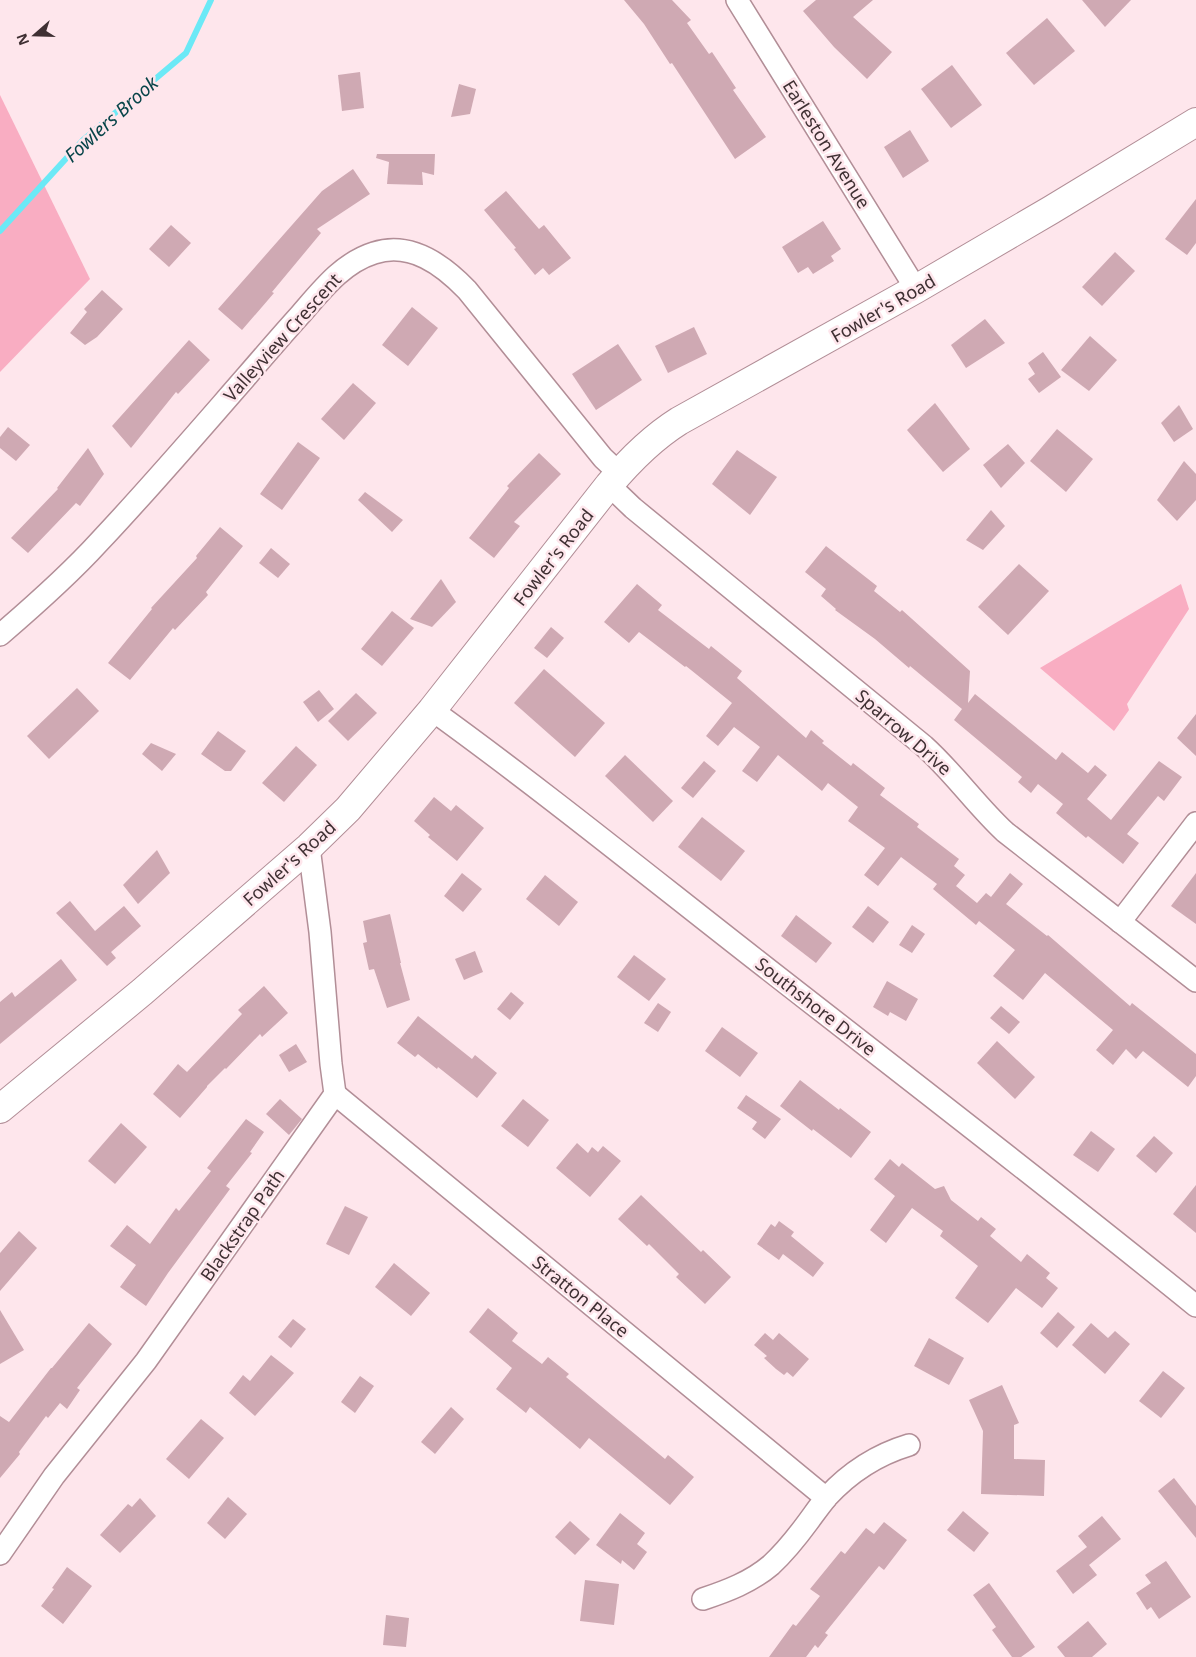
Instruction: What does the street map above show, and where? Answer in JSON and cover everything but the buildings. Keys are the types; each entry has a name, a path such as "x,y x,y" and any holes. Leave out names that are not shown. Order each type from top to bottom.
{"street":[{"name":"Earleston Avenue","path":"737,0 916,289"},
{"name":"Fowler's Road","path":"0,1109 142,992 309,847 348,809 432,710 614,479 652,440 679,421 916,289 1194,128"},
{"name":"Valleyview Crescent","path":"0,635 53,589 100,542 271,347 338,274 352,263 376,252 396,250 418,253 438,264 456,278 604,458 614,479"},
{"name":"Sparrow Drive","path":"614,479 633,508 924,746 952,773 978,805 1005,832 1196,981"},
{"name":"Southshore Drive","path":"432,710 579,820 1056,1193 1196,1306"},
{"path":"1120,922 1196,823"},
{"path":"309,847 320,932 335,1094"},
{"name":"Stratton Place","path":"335,1094 826,1498"},
{"name":"Blackstrap Path","path":"0,1554 54,1476 146,1361 335,1094"},
{"path":"703,1599 738,1586 770,1566 786,1550 826,1498 863,1465 879,1456 909,1445"}],"shaded area":[{"path":"0,95 90,279 0,372"},
{"path":"1181,584 1189,609 1127,704 1129,710 1114,731 1040,668"}],"waterway":[{"name":"Fowlers Brook","path":"0,231 83,140 186,53 211,0"}]}
